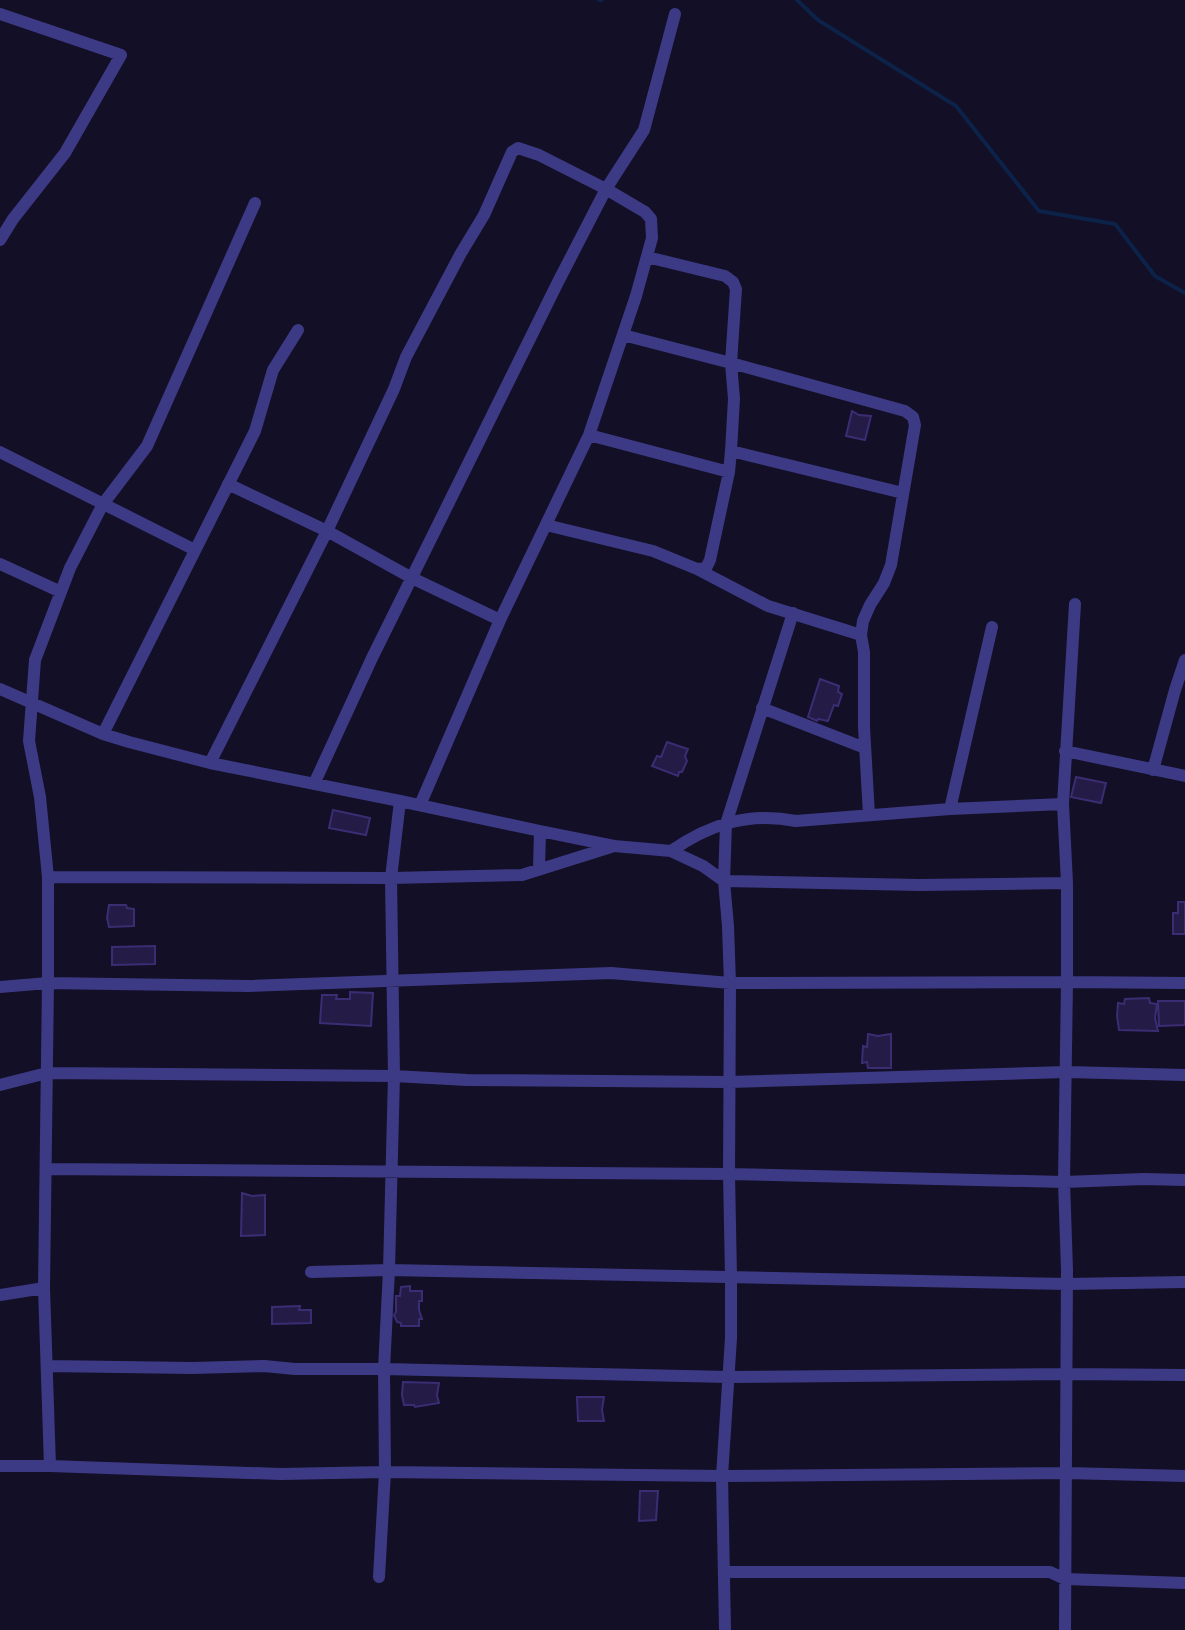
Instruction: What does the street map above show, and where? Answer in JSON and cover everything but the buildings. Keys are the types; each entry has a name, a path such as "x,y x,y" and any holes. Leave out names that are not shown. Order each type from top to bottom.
{"street":[{"path":"0,14 121,55 65,153 0,240"},
{"path":"314,784 558,282 606,189 644,130 675,14"},
{"path":"210,763 327,531 406,357 518,148 539,155 645,212 651,219 652,238 589,435 500,620 420,805"},
{"path":"50,1466 44,1288 48,877 40,797 29,741 35,660 70,568 103,504 147,446 255,203"},
{"path":"647,257 725,276 736,289 729,472 710,560 706,568 697,569"},
{"path":"103,734 255,431 273,370 298,330"},
{"path":"623,335 905,411 913,417 915,425 891,565 863,621 861,635 869,815"},
{"path":"589,435 729,472"},
{"path":"731,451 903,493"},
{"path":"0,452 195,550"},
{"path":"228,484 500,620"},
{"path":"546,525 653,551 697,569 768,606 861,635"},
{"path":"0,564 61,592"},
{"path":"1065,1630 1067,883 1063,804 1075,604"},
{"path":"725,1630 722,1476 731,1338 730,983 724,881 726,824 793,613"},
{"path":"950,809 992,627"},
{"path":"1153,770 1185,660"},
{"path":"0,689 103,734 210,763 614,846 671,851 703,866 724,881 919,885 1067,883"},
{"path":"762,708 865,748"},
{"path":"1065,751 1185,776"},
{"path":"379,1577 385,1472 384,1369 394,1076 391,878 400,801"},
{"path":"671,851 693,836 726,824 759,817 796,821 1063,804"},
{"path":"539,868 540,831"},
{"path":"48,877 391,878 522,875 614,846"},
{"path":"0,987 48,983 248,986 611,973 730,983 1185,983"},
{"path":"0,1085 47,1073 729,1082 1066,1072 1185,1075"},
{"path":"46,1169 729,1174 1064,1182 1185,1180"},
{"path":"311,1272 389,1270 1067,1284 1185,1282"},
{"path":"0,1295 44,1288"},
{"path":"47,1366 264,1366 728,1377 1185,1375"},
{"path":"0,1466 281,1474 385,1472 722,1476 1066,1473 1185,1476"},
{"path":"724,1572 1050,1572 1065,1579 1185,1583"}],"waterway":[{"path":"797,0 818,20 956,106 1039,211 1115,224 1155,276 1185,293"}]}
